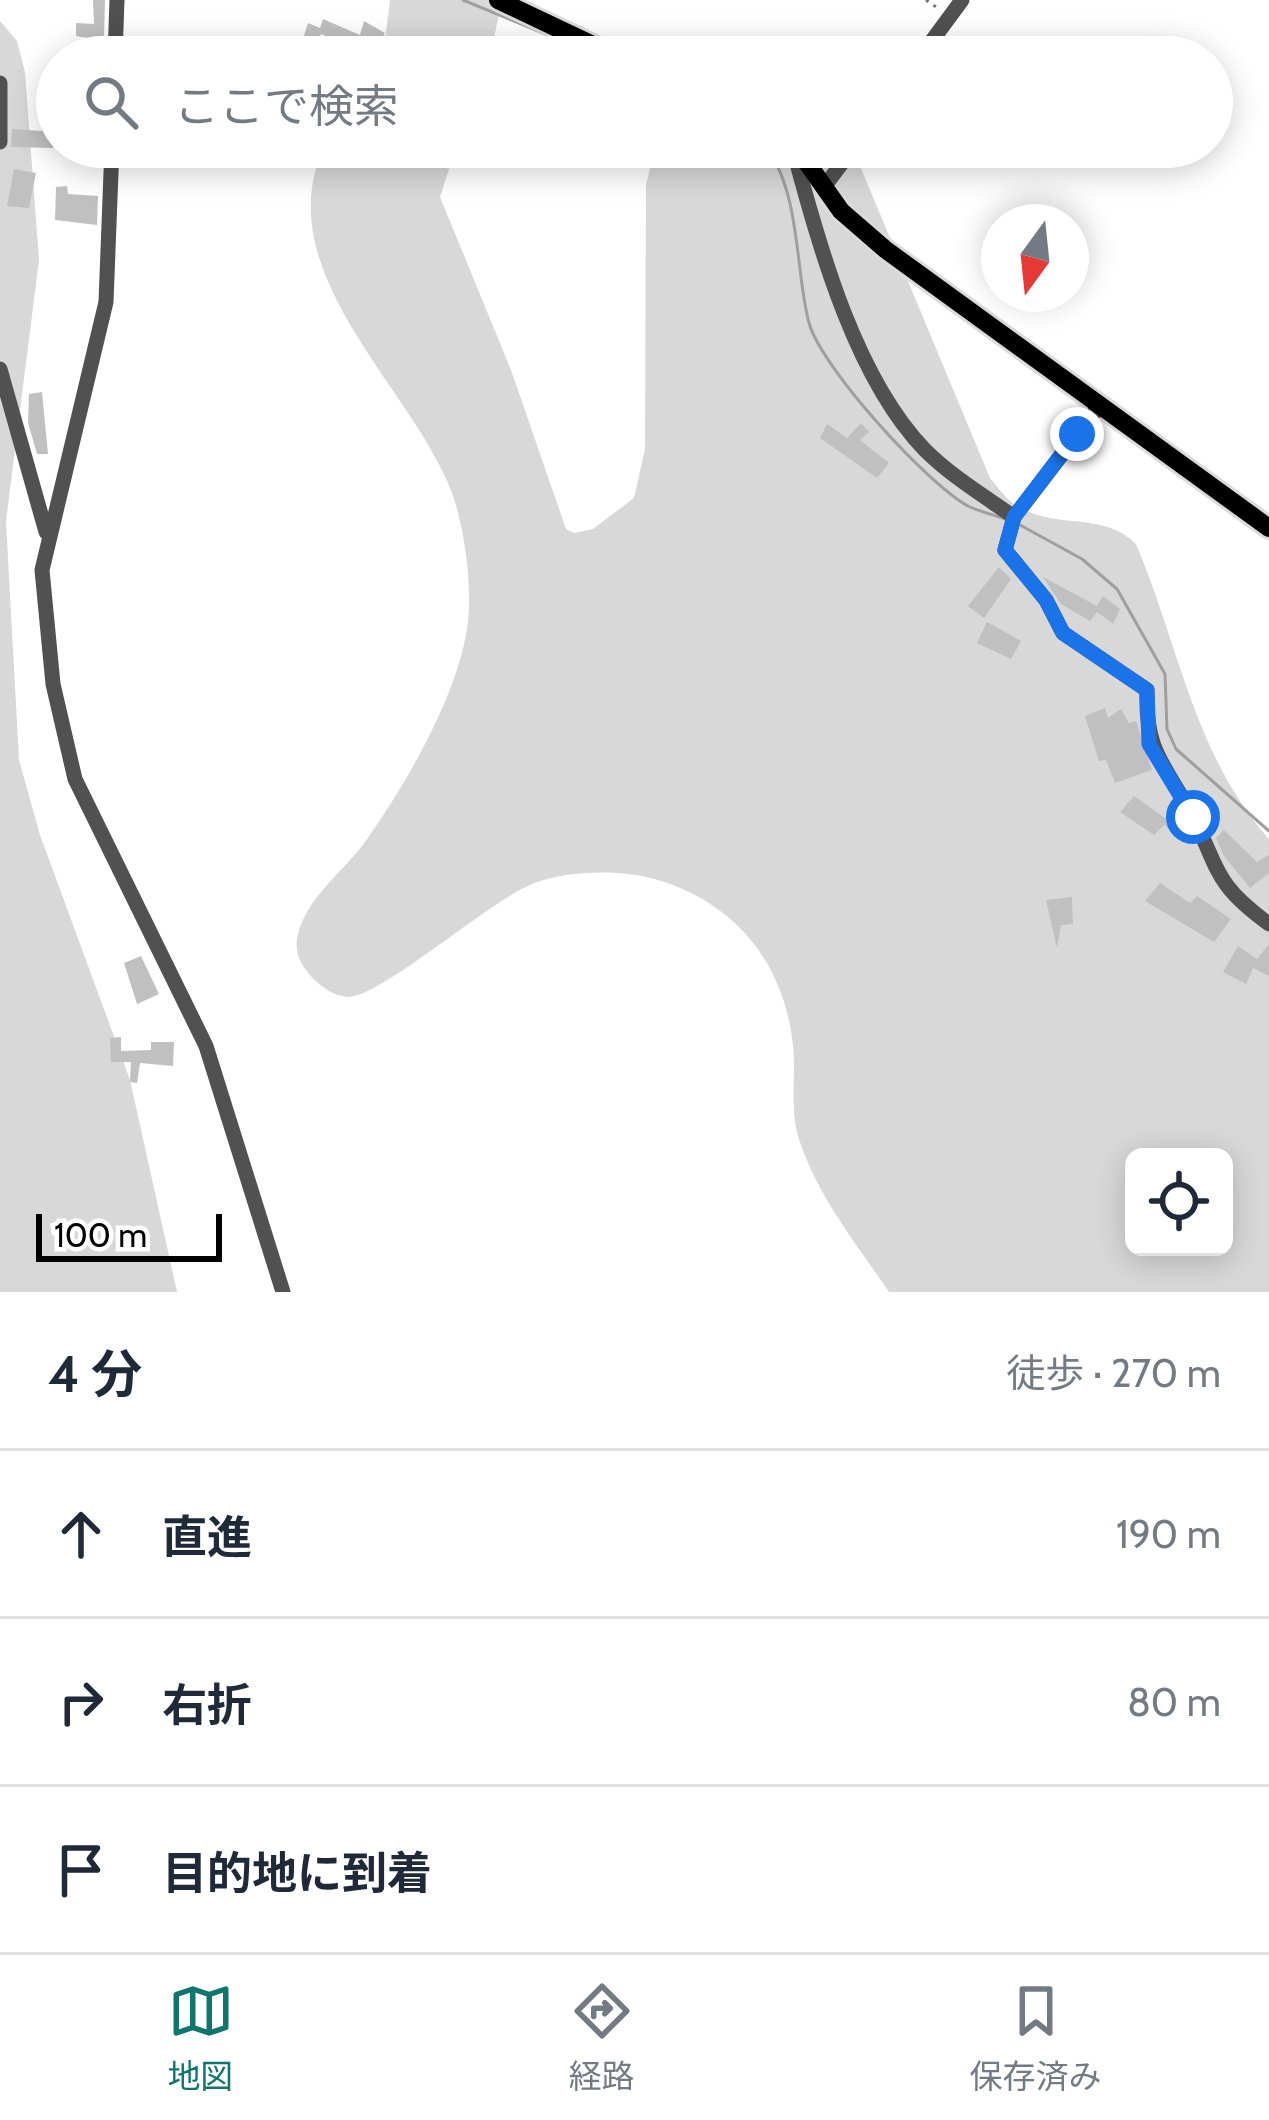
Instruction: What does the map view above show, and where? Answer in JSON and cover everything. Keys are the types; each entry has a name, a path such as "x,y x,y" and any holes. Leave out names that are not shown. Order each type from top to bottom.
{"main road":[{"path":"498,0 574,36"},
{"path":"810,168 824,188 886,250 1269,528"}],"street":[{"path":"116,36 117,0"},
{"path":"935,36 962,0"},
{"path":"0,83 0,142"},
{"path":"111,168 106,302 47,534 46,623 61,734 75,779 206,1046 284,1292"},
{"path":"798,168 826,277 899,415 926,451 1014,517"},
{"path":"824,188 839,168"},
{"path":"0,369 47,534"},
{"path":"1100,404 1014,517 1006,532 1007,556 1037,588 1063,633 1147,690 1149,744 1193,817 1222,886 1269,924"}],"shaded area":[{"path":"390,0 502,0 494,36 386,36"},
{"path":"0,21 17,41 25,72 39,260 6,521 19,760 40,835 130,1080 177,1292 0,1292"},
{"path":"318,168 449,168 440,197 511,370 566,529 574,533 593,529 634,498 645,449 646,185 650,168 861,168 990,478 1017,506 1032,513 1109,528 1136,544 1205,735 1223,772 1269,839 1269,1292 889,1292 837,1217 798,1136 788,1016 767,964 733,921 686,891 658,880 595,873 532,884 364,993 341,996 308,973 297,949 302,921 362,846 431,733 457,668 469,608 464,544 448,483 327,280 314,236 311,192"}],"building":[{"path":"93,0 105,0 104,36 76,36 76,23 94,24"},
{"path":"323,19 360,35 364,21 385,33 383,36 304,36 308,23 320,28"},
{"path":"12,129 36,131 36,148 11,147"},
{"path":"14,169 36,173 29,208 7,206"},
{"path":"67,186 68,194 98,196 97,225 55,220 56,187"},
{"path":"42,392 48,454 37,454 28,423 29,394"},
{"path":"861,423 869,432 860,440 889,463 877,478 820,438 827,424 847,438"},
{"path":"999,567 1011,579 984,618 968,606"},
{"path":"1043,577 1097,606 1103,596 1120,609 1113,624 1097,612 1090,621 1061,604"},
{"path":"987,622 1021,641 1011,659 977,643"},
{"path":"1105,708 1108,718 1121,709 1129,723 1136,721 1152,770 1115,783 1106,760 1099,761 1085,716"},
{"path":"1134,796 1165,818 1175,808 1183,824 1175,834 1164,825 1154,835 1120,812"},
{"path":"1224,830 1257,862 1269,855 1269,873 1250,888 1224,856 1216,838"},
{"path":"1160,883 1190,903 1197,896 1231,919 1214,942 1145,901"},
{"path":"1072,897 1073,924 1061,925 1057,948 1046,900"},
{"path":"1269,944 1269,976 1253,968 1246,984 1223,972 1238,946 1257,959"},
{"path":"141,956 159,994 137,1004 124,963"},
{"path":"121,1037 121,1051 151,1050 151,1042 174,1042 173,1066 140,1063 137,1083 130,1082 131,1062 111,1062 110,1038"}],"waterway":[{"path":"463,0 550,36"},
{"path":"778,168 791,209 809,323 834,368 879,425 930,476 970,507 1005,519"},
{"path":"1020,525 1082,559 1117,589 1165,674 1167,729 1176,749 1269,831"}],"route":[{"path":"1077,434 1014,517 1006,532 1005,550 1046,600 1063,633 1147,690 1149,744 1193,817"}]}
